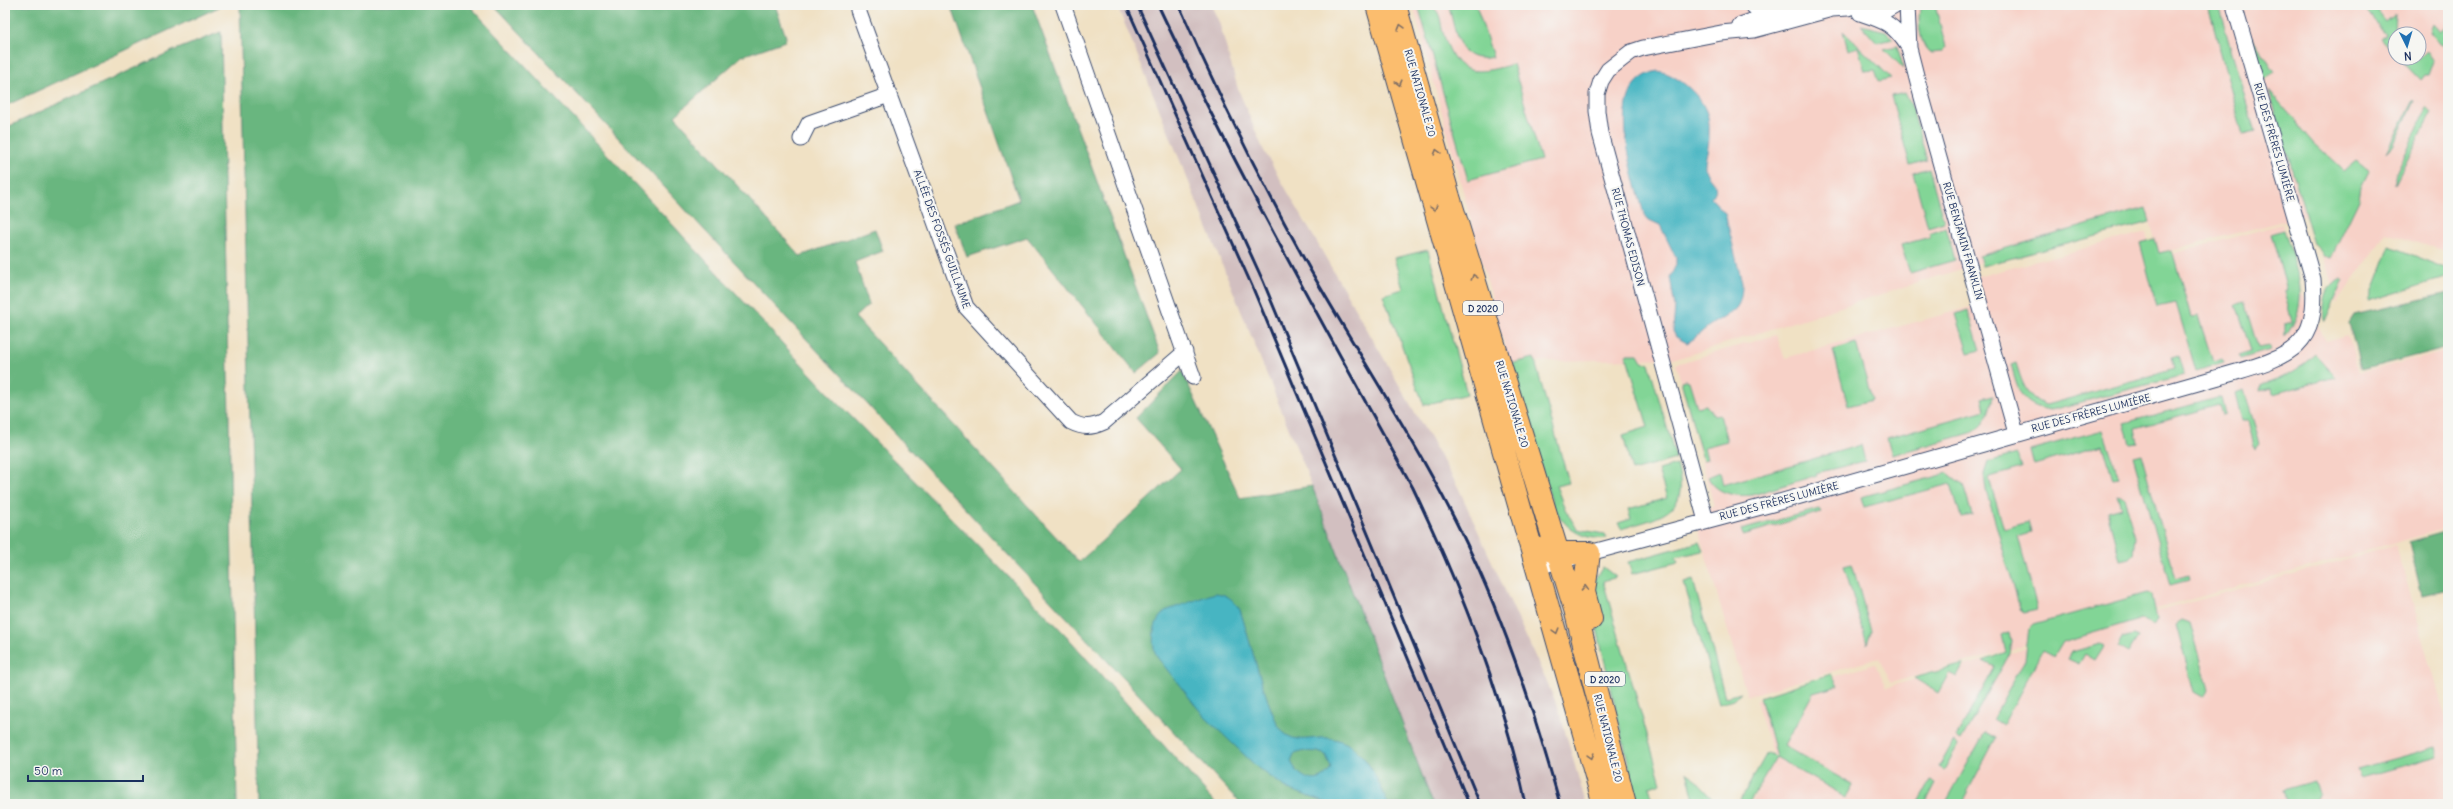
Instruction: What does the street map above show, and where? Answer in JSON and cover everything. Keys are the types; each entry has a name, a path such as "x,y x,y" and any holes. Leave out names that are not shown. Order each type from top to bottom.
{"main road":[{"name":"RUE NATIONALE 20","path":"1377,5 1453,276 1538,567 1604,804"},
{"name":"RUE NATIONALE 20","path":"1395,5 1449,196 1575,609 1625,804"},
{"name":"D 2020","path":"1453,276 1471,310 1543,547 1558,557"},
{"name":"RUE NATIONALE 20","path":"1589,553 1584,592 1628,774 1628,804"},
{"path":"1558,557 1589,553"}],"street":[{"path":"1063,5 1185,352 1192,377"},
{"path":"1752,5 1769,20"},
{"name":"RUE THOMAS EDISON","path":"1706,521 1600,133 1597,111 1597,94 1608,70 1620,59 1643,48 1721,33 1754,30 1769,20 1798,5"},
{"name":"RUE THOMAS EDISON","path":"1769,20 1832,9 1851,9 1871,14 1883,12 1895,5"},
{"name":"RUE BENJAMIN FRANKLIN","path":"1907,5 1909,48 2016,433"},
{"name":"RUE DES FRÈRES LUMIÈRE","path":"1589,553 2228,375 2281,358 2294,348 2304,337 2312,321 2314,300 2313,279 2234,5"},
{"name":"RUE BENJAMIN FRANKLIN","path":"1851,9 1887,22 1898,31 1909,48"},
{"name":"ALLÉE DES FOSSÉS GUILLAUME","path":"858,10 966,307 1071,422 1082,427 1093,427 1104,422 1185,352"},
{"path":"801,139 809,123 889,95"},
{"path":"1538,567 1558,557"}],"shaded area":[{"path":"1117,5 1211,5 1219,22 1238,89 1263,149 1458,487 1558,707 1586,804 1433,804 1312,486"},
{"path":"1413,5 2448,5 2448,252 2386,233 2337,303 2311,214 2159,253 2146,208 2014,247 1974,265 1679,358 1509,362"},
{"path":"2282,224 2301,292 2326,341 2348,335 2359,373 2448,350 2448,528 1891,683 1879,658 1747,696 1693,512 1714,506 1676,364 1776,335 1785,358 1985,303 1977,277 2146,232 2153,259"},
{"path":"2396,545 2448,725 2448,804 1751,804 1773,756 1756,701 1875,664 1887,687"}],"green space":[{"path":"5,5 219,5 219,7 5,106"},
{"path":"240,5 469,5 833,398 1062,631 1216,804 259,804"},
{"path":"494,5 775,5 786,37 785,41 742,56 675,116 800,256 875,229 883,251 855,262 869,304 855,317 1079,562 1181,469 1136,418 1182,371 1240,498 1312,486 1433,804 1241,804"},
{"path":"951,5 1032,5 1160,353 1136,373 1027,237 967,257 955,224 1019,200"},
{"path":"1418,5 1433,7 1437,11 1447,44 1453,56 1459,64 1466,69 1475,71 1486,70 1513,64 1541,160 1468,180"},
{"path":"1463,5 1476,5 1493,57 1481,58 1472,56 1465,52 1460,45 1449,8"},
{"path":"1921,5 1935,5 1946,47 1941,52 1931,53 1924,45 1919,24"},
{"path":"2208,5 2218,5 2255,132 2243,135"},
{"path":"2362,5 2373,5 2385,21 2395,14 2394,26 2387,26 2387,46 2380,38 2385,34"},
{"path":"2433,24 2440,32 2448,25 2448,34 2444,37 2448,47 2441,45 2430,32"},
{"path":"1861,25 1886,31 1893,39 1877,43"},
{"path":"1843,31 1891,78 1879,81 1875,70 1865,71 1858,47 1848,50"},
{"path":"221,32 237,804 5,804 5,128 170,52"},
{"path":"2252,37 2275,73 2265,79"},
{"path":"1897,46 1904,69 1884,49"},
{"path":"2427,52 2433,61 2428,75 2424,75 2420,80 2407,66 2427,66"},
{"path":"2269,90 2314,143 2344,171 2356,161 2369,171 2361,187 2359,200 2331,258 2325,256 2314,244"},
{"path":"1905,93 1911,105 1927,160 1910,165 1891,96"},
{"path":"2413,100 2414,101 2393,146 2387,152"},
{"path":"2427,107 2432,112 2395,184 2395,176"},
{"path":"1929,168 1944,222 1928,227 1913,173"},
{"path":"2146,208 2150,222 1982,266 1979,256"},
{"path":"1946,227 1955,260 1910,273 1901,245 1930,237 1929,233"},
{"path":"2284,230 2300,284 2298,310 2285,337 2285,324 2292,322 2284,291 2287,290 2271,234"},
{"path":"2155,239 2159,253 2172,250 2191,317 2198,316 2213,362 2222,359 2224,363 2196,371 2176,303 2157,307 2140,243"},
{"path":"2390,246 2448,269 2448,277 2369,301"},
{"path":"1428,250 1467,394 1424,405 1383,295 1403,289 1394,258"},
{"path":"2343,280 2325,321 2323,314 2328,290 2337,281"},
{"path":"2448,293 2448,347 2361,370 2349,323 2354,315"},
{"path":"2244,302 2258,348 2269,346 2270,350 2240,359 2238,355 2251,351 2236,305"},
{"path":"1968,310 1980,350 1968,353 1956,314"},
{"path":"1856,343 1872,400 1848,406 1833,350"},
{"path":"1626,354 1638,354 1642,361 1649,364 1676,459 1632,471 1623,435 1648,427"},
{"path":"2315,354 2336,377 2273,394 2272,388 2260,391 2261,385 2277,380 2290,373 2303,365"},
{"path":"2178,356 2184,375 2051,410 2033,405 2022,396 2011,365 2016,363 2023,383 2029,394 2039,402 2046,405 2175,369 2172,358"},
{"path":"1534,358 1569,483 1556,486 1565,509 1577,529 1604,534 1606,538 1588,537 1574,531 1563,521 1553,506 1510,364"},
{"path":"1681,381 1689,381 1697,407 1706,405 1714,416 1720,415 1727,441 1704,447 1707,459 1703,460"},
{"path":"2244,390 2260,443 2255,449 2248,421 2242,421 2235,393"},
{"path":"1993,395 1991,407 1987,417 1981,426 1971,433 1892,455 1887,438 1985,410 1982,398"},
{"path":"2221,397 2225,414 2222,415 2219,405 2135,428 2138,442 2130,443 2124,423"},
{"path":"2103,430 2119,478 2113,479 2103,445 2034,465 2030,450"},
{"path":"1861,445 1865,461 1816,473 1817,475 1753,495 1733,495 1721,491 1708,477 1720,472 1723,485"},
{"path":"2017,454 2021,468 1990,477 1989,479 2004,529 2028,522 2031,532 2018,536 2037,609 2024,612 2020,609 1986,490 1984,474 1988,462"},
{"path":"2141,454 2176,579 2188,575 2189,580 2170,585 2133,456"},
{"path":"1677,465 1680,481 1680,494 1675,504 1668,511 1659,516 1621,529 1618,523 1631,519 1628,509 1667,498 1658,470"},
{"path":"1948,473 1963,485 1972,515 1961,517 1951,484 1864,507 1861,497"},
{"path":"2117,495 2124,497 2136,537 2134,553 2129,558 2120,560 2107,511 2121,507"},
{"path":"1819,509 1821,512 1743,535 1741,530"},
{"path":"2448,531 2448,590 2422,596 2409,542"},
{"path":"1699,542 1703,551 1676,557 1678,562 1632,574 1628,562"},
{"path":"1852,564 1871,631 1867,644 1844,566"},
{"path":"1603,567 1616,577 1603,581 1661,783 1649,787 1654,804 1638,804 1592,607 1595,579"},
{"path":"1693,580 1725,697 1741,693 1733,700 1719,704 1684,583"},
{"path":"2147,593 2152,595 2157,620 2153,627 2143,618 2063,642 2054,657 2042,651 2003,725 1993,719 2025,660 2029,629 2033,625"},
{"path":"2182,620 2190,623 2209,690 2203,697 2194,692 2176,624"},
{"path":"2009,632 2011,641 2008,657 1961,740 1956,737 1995,667 1983,661 2006,652 2002,635"},
{"path":"2133,635 2138,637 2128,653 2118,647 2123,638"},
{"path":"2100,644 2104,646 2095,660 2085,654 2079,664 2068,659 2072,652"},
{"path":"1964,664 1957,677 1949,673 1938,693 1914,678"},
{"path":"1831,674 1838,686 1813,693 1784,746 1853,785 1846,797 1776,757 1748,804 1738,804 1767,753 1776,756 1760,697"},
{"path":"1985,732 1996,738 1961,804 1945,804"},
{"path":"1953,742 1958,745 1944,770 1939,767"},
{"path":"2436,747 2438,756 2360,778 2357,769"},
{"path":"1687,771 1718,804 1695,804"},
{"path":"1931,781 1936,783 1925,804 1918,804"},
{"path":"2315,781 2319,794 2312,804 2287,804 2283,790"}],"water":[{"path":"1658,71 1672,76 1686,85 1703,104 1706,111 1709,121 1709,138 1705,169 1714,183 1716,190 1711,198 1725,213 1742,283 1740,301 1737,307 1687,343 1676,337 1673,331 1675,307 1670,277 1676,265 1676,258 1660,225 1647,219 1644,214 1634,178 1626,133 1626,111 1630,93 1641,79"},
{"path":"1215,593 1226,596 1232,600 1240,610 1266,695 1278,726 1284,733 1292,738 1333,739 1345,743 1355,749 1371,768 1388,804 1330,804 1288,789 1258,768 1204,716 1157,657 1153,639 1155,626 1165,611","holes":["1305,751 1318,752 1326,755 1331,768 1321,778 1315,780 1304,777 1294,767 1291,761 1294,754"]}],"railway":[{"path":"1126,5 1252,286 1469,804"},
{"path":"1137,5 1263,281 1480,804"},
{"path":"1158,5 1218,128 1314,308 1413,488 1431,527 1464,604 1493,682 1516,762 1526,804"},
{"path":"1179,5 1226,107 1276,207 1312,273 1421,457 1472,554 1515,659 1539,731 1560,804"}]}
